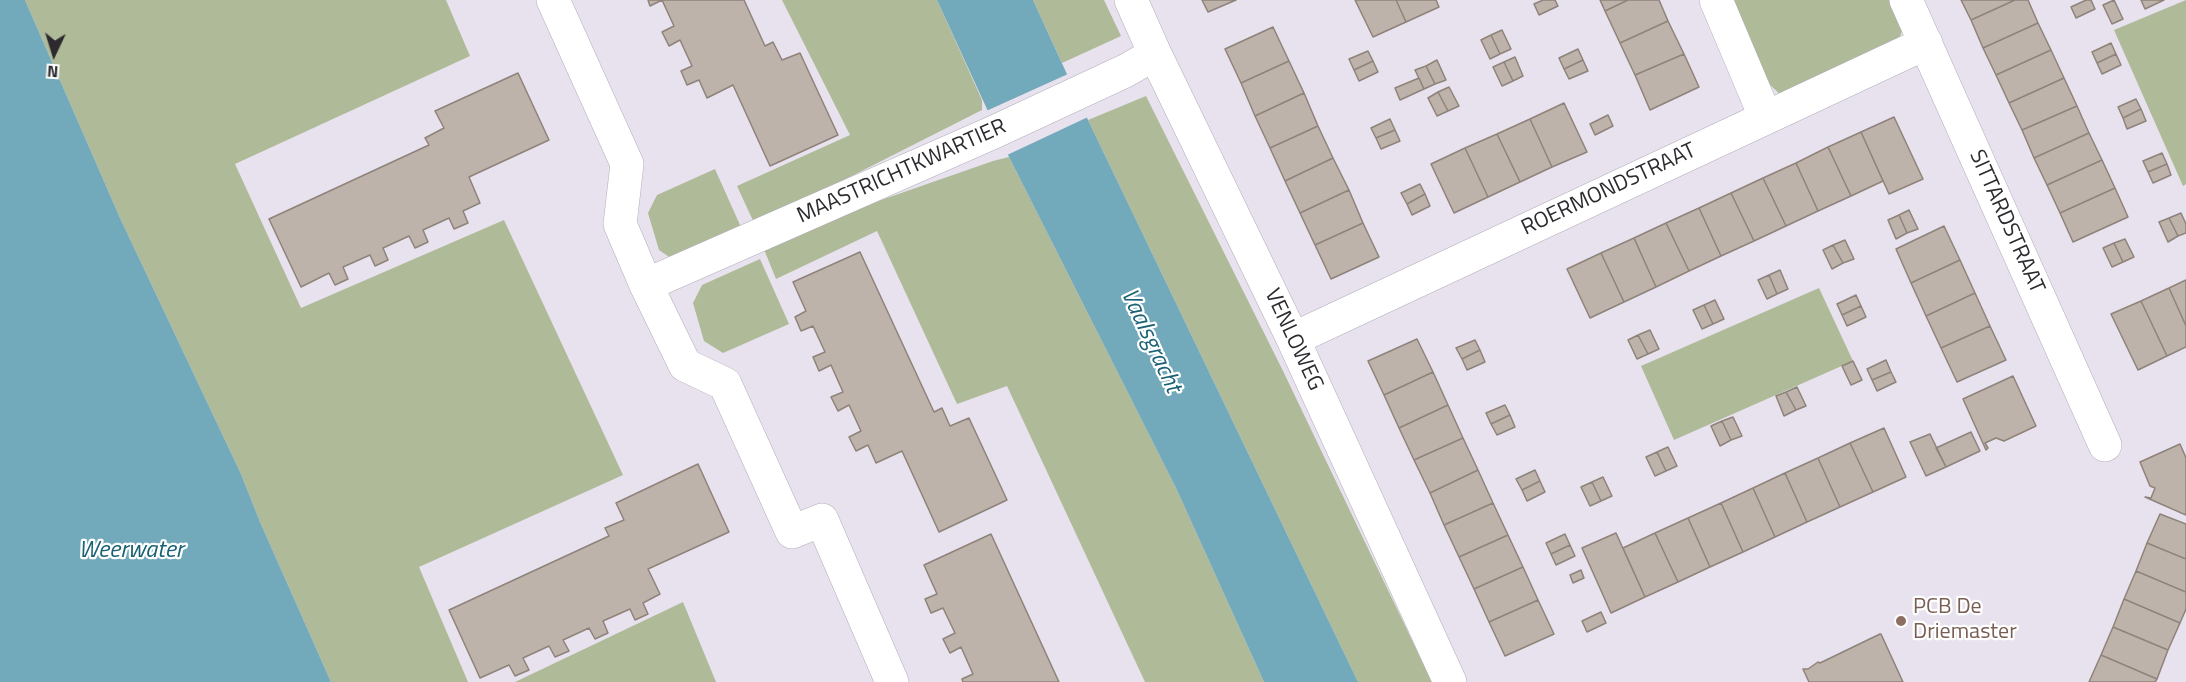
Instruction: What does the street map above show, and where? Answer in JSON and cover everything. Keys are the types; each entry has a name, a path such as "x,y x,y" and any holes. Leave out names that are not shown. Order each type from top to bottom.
{"street":[{"path":"554,0 627,164 620,224 646,285 685,364 725,384 792,532 822,520 892,682"},
{"name":"VENLOWEG","path":"1131,0 1293,339 1450,682"},
{"path":"1716,0 1765,116"},
{"name":"SITTARDSTRAAT","path":"1906,0 2105,445"},
{"name":"ROERMONDSTRAAT","path":"1293,339 1765,116 1926,43"},
{"name":"MAASTRICHTKWARTIER","path":"646,285 994,132 1125,71 1155,54"}],"green space":[{"path":"25,0 446,0 470,56 235,164 301,308 504,220 623,475 419,567 468,682 331,682 241,474 120,218"},
{"path":"782,0 937,0 982,100 982,110 755,225 737,186 850,135"},
{"path":"1033,0 1104,0 1121,36 1062,63"},
{"path":"1734,0 1890,0 1903,28 1896,48 1782,96 1769,84"},
{"path":"2186,0 2186,184 2183,186 2114,30"},
{"path":"1146,96 1283,371 1432,682 1358,682 1088,120"},
{"path":"1009,157 1176,488 1264,682 1145,682 1007,386 957,404 877,231 776,279 761,242"},
{"path":"715,169 744,234 678,263 659,250 648,213 657,195"},
{"path":"760,259 789,324 723,353 704,341 693,303 702,285"},
{"path":"1819,288 1853,361 1674,440 1641,366"},
{"path":"683,602 716,682 515,682"}],"water":[{"name":"Weerwater","path":"0,0 25,0 120,218 241,474 331,682 0,682"},
{"name":"Vaalsgracht","path":"937,0 1033,0 1088,120 1358,682 1264,682 1176,488 1009,157"}],"pier":[{"path":"1068,74 1088,117 1005,156 984,112"}],"building":[{"path":"648,0 662,0 650,6"},
{"path":"662,0 744,0 765,46 773,42 782,60 800,53 838,135 770,166 733,85 707,98 699,80 687,85 681,71 692,66 680,40 669,46 662,32 674,26"},
{"path":"1202,0 1236,0 1208,12"},
{"path":"1355,0 1396,0 1406,22 1373,37"},
{"path":"1396,0 1436,0 1439,7 1406,22"},
{"path":"1543,0 1555,0 1558,6 1539,15 1534,4"},
{"path":"1600,0 1628,0 1605,11"},
{"path":"1628,0 1659,0 1668,21 1620,43 1605,11"},
{"path":"1961,0 2015,0 1971,20"},
{"path":"2015,0 2028,0 2038,23 1983,48 1971,20"},
{"path":"2091,0 2095,9 2076,18 2071,7"},
{"path":"2114,0 2123,19 2112,24 2103,5"},
{"path":"2141,0 2164,0 2145,9"},
{"path":"1668,21 1684,54 1635,75 1620,43"},
{"path":"2038,23 2051,50 1996,75 1983,48"},
{"path":"1273,27 1289,61 1241,83 1225,49"},
{"path":"1502,30 1511,49 1500,54 1491,35"},
{"path":"1491,35 1500,54 1490,59 1481,40"},
{"path":"2111,43 2116,54 2097,63 2092,52"},
{"path":"1578,49 1583,60 1564,69 1559,58"},
{"path":"2051,50 2064,78 2009,103 1996,75"},
{"path":"1368,51 1373,61 1354,70 1349,59"},
{"path":"1684,54 1699,87 1650,110 1635,75"},
{"path":"2116,54 2121,65 2102,74 2097,63"},
{"path":"1515,57 1523,76 1513,81 1504,62"},
{"path":"1437,60 1446,80 1435,84 1426,66"},
{"path":"1583,60 1588,71 1569,79 1564,69"},
{"path":"1289,61 1304,93 1255,116 1241,83"},
{"path":"1373,61 1378,72 1359,81 1354,70"},
{"path":"1504,62 1513,81 1502,86 1493,67"},
{"path":"1426,66 1435,84 1424,89 1415,70"},
{"path":"518,73 549,140 469,177 480,203 463,211 468,223 454,229 449,218 423,230 428,242 415,248 409,236 383,248 388,260 375,266 370,255 343,267 348,279 335,285 329,273 301,287 269,219 429,145 425,138 444,128 435,111"},
{"path":"1419,78 1424,89 1400,100 1395,88"},
{"path":"2064,78 2077,106 2022,130 2009,103"},
{"path":"1449,87 1459,106 1448,111 1438,92"},
{"path":"1438,92 1448,111 1437,116 1428,98"},
{"path":"1304,93 1318,126 1270,148 1255,116"},
{"path":"2136,99 2141,109 2123,118 2118,107"},
{"path":"1564,103 1587,152 1552,167 1530,119"},
{"path":"2077,106 2089,133 2034,158 2022,130"},
{"path":"2141,109 2146,121 2127,129 2123,118"},
{"path":"1608,115 1613,126 1595,135 1590,124"},
{"path":"1894,117 1923,179 1889,194 1861,132"},
{"path":"1390,119 1395,130 1376,138 1371,128"},
{"path":"1530,119 1552,167 1520,182 1497,134"},
{"path":"1318,126 1333,158 1285,181 1270,148"},
{"path":"1395,130 1400,141 1381,149 1376,138"},
{"path":"1861,132 1883,181 1851,196 1828,147"},
{"path":"2089,133 2102,160 2047,185 2034,158"},
{"path":"1497,134 1520,182 1488,197 1465,148"},
{"path":"1828,147 1851,196 1818,211 1796,163"},
{"path":"1465,148 1488,197 1454,213 1431,164"},
{"path":"2162,153 2167,164 2148,172 2143,161"},
{"path":"1333,158 1349,190 1300,213 1285,181"},
{"path":"2102,160 2115,188 2060,213 2047,185"},
{"path":"1796,163 1818,211 1786,226 1763,178"},
{"path":"2167,164 2171,175 2153,183 2148,172"},
{"path":"1763,178 1786,226 1754,241 1731,193"},
{"path":"1420,184 1425,194 1407,204 1401,193"},
{"path":"2115,188 2128,217 2073,242 2060,213"},
{"path":"1349,190 1363,223 1315,245 1300,213"},
{"path":"1731,193 1754,241 1721,256 1699,208"},
{"path":"1425,194 1430,206 1412,215 1407,204"},
{"path":"1699,208 1721,256 1689,271 1666,223"},
{"path":"1909,210 1918,229 1907,233 1899,215"},
{"path":"2181,213 2186,224 2186,233 2178,236 2169,218"},
{"path":"1899,215 1907,233 1896,239 1888,220"},
{"path":"2169,218 2178,236 2168,242 2159,222"},
{"path":"1363,223 1379,257 1331,279 1315,245"},
{"path":"1666,223 1689,271 1656,287 1634,238"},
{"path":"1944,226 1960,260 1911,283 1896,249"},
{"path":"1634,238 1656,287 1624,302 1601,253"},
{"path":"2125,239 2134,257 2123,262 2114,243"},
{"path":"1845,240 1854,259 1843,263 1833,245"},
{"path":"2114,243 2123,262 2112,267 2103,248"},
{"path":"1833,245 1843,263 1832,269 1823,250"},
{"path":"860,252 934,412 942,408 950,426 969,418 1007,500 939,532 902,451 876,463 868,445 856,451 849,437 861,431 849,405 838,411 831,397 843,392 831,365 819,371 813,357 825,352 813,326 801,331 795,317 806,311 793,282"},
{"path":"1601,253 1624,302 1590,318 1567,269"},
{"path":"1960,260 1975,293 1926,316 1911,283"},
{"path":"1780,270 1788,289 1777,294 1769,275"},
{"path":"1769,275 1777,294 1767,299 1758,280"},
{"path":"2186,280 2186,326 2169,288"},
{"path":"2169,288 2186,326 2186,347 2167,356 2141,301"},
{"path":"1975,293 1990,326 1941,348 1926,316"},
{"path":"1856,295 1861,306 1842,315 1837,304"},
{"path":"1715,300 1724,319 1713,324 1704,305"},
{"path":"2141,301 2167,356 2138,370 2111,314"},
{"path":"1704,305 1713,324 1702,329 1693,310"},
{"path":"1861,306 1866,317 1847,326 1842,315"},
{"path":"1990,326 2006,360 1957,382 1941,348"},
{"path":"1650,330 1659,349 1648,354 1638,335"},
{"path":"1638,335 1648,354 1637,359 1628,340"},
{"path":"1417,339 1433,372 1384,395 1368,361"},
{"path":"1475,340 1480,350 1462,359 1456,348"},
{"path":"1480,350 1485,362 1467,370 1462,359"},
{"path":"1886,360 1891,372 1872,380 1867,369"},
{"path":"1853,361 1862,380 1851,385 1842,366"},
{"path":"1433,372 1448,405 1399,428 1384,395"},
{"path":"1891,372 1896,382 1877,391 1872,380"},
{"path":"2013,376 2036,426 2004,441 1996,438 1985,443 1988,448 1986,450 1963,399"},
{"path":"1797,387 1806,406 1796,410 1786,392"},
{"path":"1786,392 1796,410 1784,416 1776,396"},
{"path":"1448,405 1463,438 1414,460 1399,428"},
{"path":"1505,405 1510,415 1491,424 1486,413"},
{"path":"1510,415 1515,427 1497,435 1491,424"},
{"path":"1733,417 1742,436 1731,440 1722,421"},
{"path":"1722,421 1731,440 1720,446 1711,426"},
{"path":"1884,428 1906,477 1873,492 1850,443"},
{"path":"1971,432 1980,451 1946,467 1936,448"},
{"path":"1930,434 1946,467 1926,476 1910,442"},
{"path":"1463,438 1478,470 1430,493 1414,460"},
{"path":"1850,443 1873,492 1840,507 1818,458"},
{"path":"2180,444 2186,458 2186,515 2145,497 2151,498 2155,488 2150,486 2140,462"},
{"path":"1668,447 1677,466 1666,471 1657,452"},
{"path":"1657,452 1666,471 1655,476 1646,457"},
{"path":"1818,458 1840,507 1807,522 1785,473"},
{"path":"698,464 729,532 648,569 660,594 643,603 648,614 635,620 630,609 603,621 608,633 595,639 589,628 563,640 569,651 555,657 549,646 523,658 529,670 515,676 509,665 480,678 449,610 609,536 605,528 624,520 616,503"},
{"path":"1478,470 1493,503 1444,525 1430,493"},
{"path":"1535,470 1540,481 1522,490 1516,479"},
{"path":"1785,473 1807,522 1775,537 1753,488"},
{"path":"1603,477 1612,496 1601,501 1592,482"},
{"path":"1540,481 1545,492 1527,501 1522,490"},
{"path":"1592,482 1601,501 1590,506 1581,487"},
{"path":"1753,488 1775,537 1743,552 1721,503"},
{"path":"1493,503 1508,535 1459,557 1444,525"},
{"path":"1721,503 1743,552 1710,567 1688,518"},
{"path":"2160,514 2186,524 2186,559 2147,543"},
{"path":"1688,518 1710,567 1678,582 1655,533"},
{"path":"1616,533 1645,597 1611,613 1582,548"},
{"path":"1655,533 1678,582 1645,597 1623,548"},
{"path":"991,534 1059,682 963,682 962,679 973,674 961,647 950,653 943,639 955,633 943,608 931,613 925,599 937,594 924,565"},
{"path":"1565,534 1570,545 1551,554 1546,543"},
{"path":"1508,535 1523,567 1474,589 1459,557"},
{"path":"2147,543 2186,559 2186,592 2136,571"},
{"path":"1570,545 1575,556 1556,565 1551,554"},
{"path":"1523,567 1538,600 1489,622 1474,589"},
{"path":"1581,570 1584,578 1573,583 1570,575"},
{"path":"2136,571 2186,592 2186,609 2180,623 2124,599"},
{"path":"2124,599 2180,623 2168,650 2113,627"},
{"path":"1538,600 1554,634 1505,656 1489,622"},
{"path":"1601,612 1606,623 1587,632 1582,621"},
{"path":"2113,627 2168,650 2157,679 2101,655"},
{"path":"1881,634 1903,682 1809,682 1803,669 1808,669 1818,662"},
{"path":"2101,655 2157,679 2155,682 2089,682"}],"place":[{"name":"PCB De Driemaster","path":"1901,621"}]}
